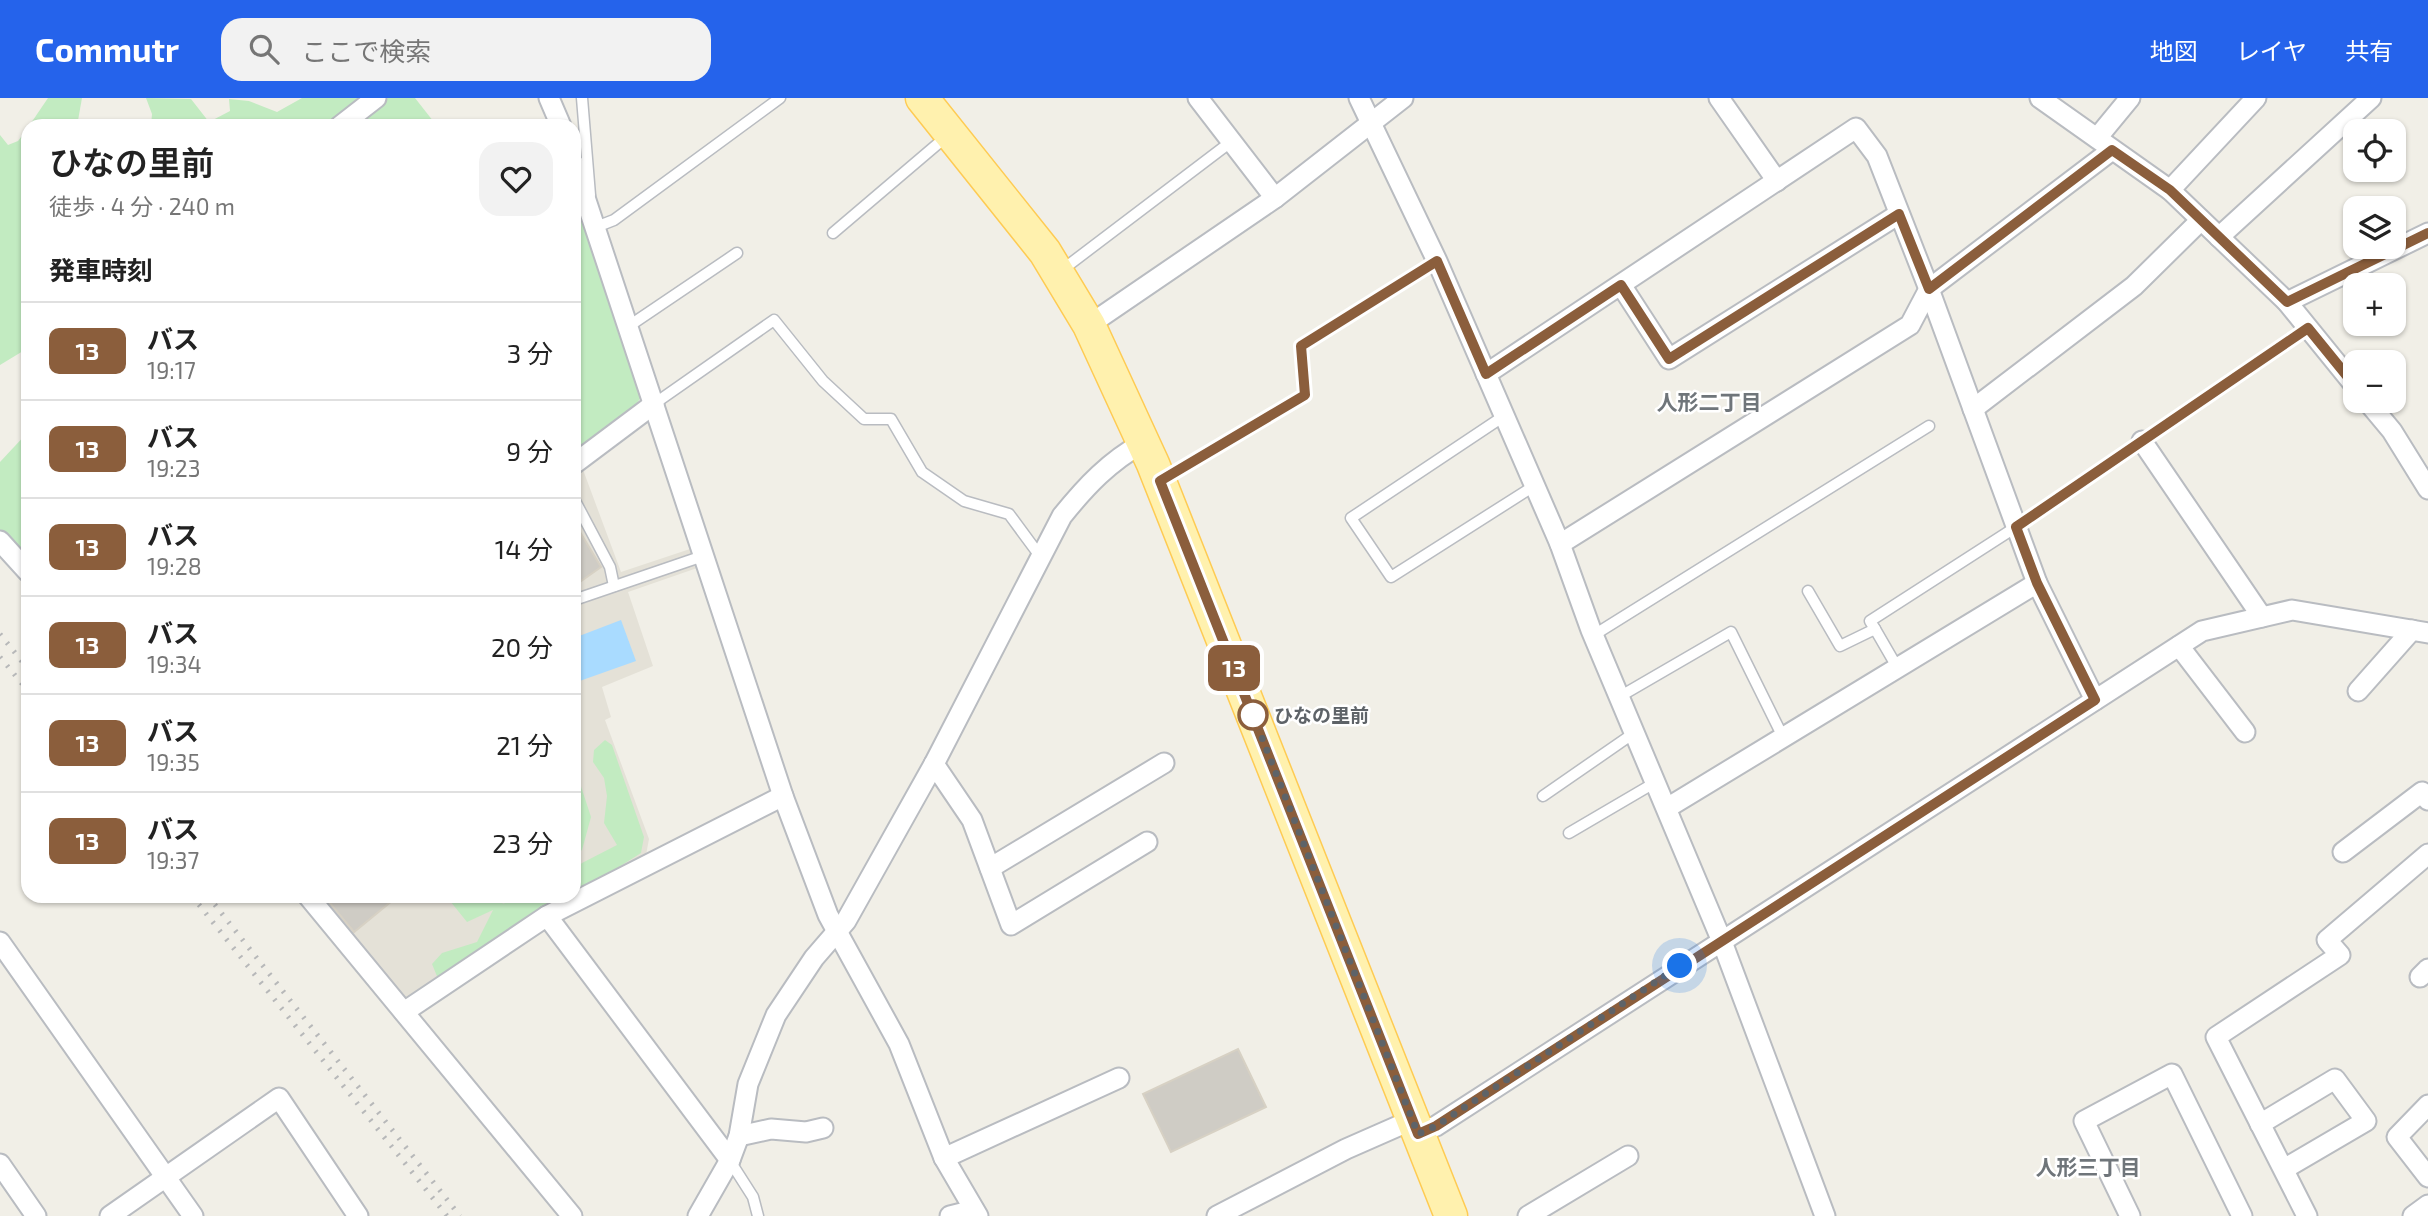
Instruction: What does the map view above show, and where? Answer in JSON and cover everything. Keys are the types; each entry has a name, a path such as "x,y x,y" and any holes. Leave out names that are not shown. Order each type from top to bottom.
{"main road":[{"path":"922,98 1045,252 1089,325 1160,481 1451,1216"}],"street":[{"path":"349,119 376,98"},
{"path":"549,98 558,119"},
{"path":"1198,98 1275,198"},
{"path":"1359,98 1437,261 1560,544 1619,697 1721,939 1825,1216"},
{"path":"1089,325 1275,198 1403,98"},
{"path":"1719,98 1777,181"},
{"path":"2039,98 2170,190 2287,302 2343,371"},
{"path":"1560,544 1910,325 1929,289 2105,144 2130,98"},
{"path":"2170,190 2256,98"},
{"path":"2219,237 2371,98"},
{"path":"1486,374 1856,128 1877,156 2037,583 2095,700"},
{"path":"581,184 783,796 835,932 899,1044 944,1158 976,1213 950,1216"},
{"path":"1621,285 1669,359 1899,214"},
{"path":"1973,409 2134,286 2201,220"},
{"path":"2287,302 2428,233"},
{"path":"581,459 654,404"},
{"path":"2377,413 2392,431 2428,489"},
{"path":"2142,441 2262,617"},
{"path":"698,1216 730,1160 739,1136 748,1084 776,1015 846,920 934,764 1062,516 1090,481 1114,459 1144,442"},
{"path":"0,541 21,564"},
{"path":"1667,808 2037,583"},
{"path":"1217,1216 1346,1149 1415,1127 1436,1126 1721,939 2202,631 2292,610 2420,631"},
{"path":"2358,691 2420,631"},
{"path":"2179,646 2245,732"},
{"path":"990,868 1164,763"},
{"path":"934,764 972,820 1011,925 1147,842"},
{"path":"2343,852 2422,792 2428,800"},
{"path":"581,899 783,796"},
{"path":"2306,1216 2216,1037 2340,955 2327,940 2428,855"},
{"path":"314,903 572,1216"},
{"path":"404,1012 547,916 573,903"},
{"path":"547,916 730,1160"},
{"path":"0,942 194,1216"},
{"path":"2130,1216 2084,1121 2172,1074 2242,1216"},
{"path":"944,1158 1119,1078"},
{"path":"2260,1124 2335,1079 2366,1121 2284,1170"},
{"path":"110,1216 279,1098 358,1216"},
{"path":"2428,1105 2397,1137 2428,1177"},
{"path":"739,1136 771,1129 806,1132 822,1128"},
{"path":"1528,1216 1628,1156"},
{"path":"0,1164 36,1216"},
{"path":"2413,1216 2428,1205"}],"lane":[{"path":"582,98 593,217 614,220 780,98"},
{"path":"833,233 950,133"},
{"path":"1058,273 1232,141"},
{"path":"629,326 737,253"},
{"path":"1160,481 1305,395 1301,346 1437,261"},
{"path":"654,404 774,320 823,382 864,419 891,419 922,472 964,501 1009,514 1040,556"},
{"path":"1897,667 1870,621 2016,527 2308,328"},
{"path":"1504,416 1352,518 1391,577 1534,486"},
{"path":"1594,635 1929,426"},
{"path":"581,512 610,567 614,586"},
{"path":"581,598 703,556"},
{"path":"1808,590 1840,646 1875,629"},
{"path":"1619,697 1731,632 1783,737"},
{"path":"1543,796 1634,733"},
{"path":"1569,833 1656,782"},
{"path":"730,1160 753,1197 758,1216"}],"shaded area":[{"path":"581,468 621,572 693,548 700,567 628,592 653,666 602,687 611,717 605,720 649,839 646,855 581,895"},
{"path":"324,903 569,903 412,1000 404,999"}],"green space":[{"path":"48,98 82,98 78,119 34,119"},
{"path":"146,98 191,99 207,119 152,119"},
{"path":"302,98 365,98 338,119 215,119 230,111 229,99 249,101 277,112"},
{"path":"388,98 415,98 432,119 360,119"},
{"path":"0,135 8,145 21,137 21,352 0,365"},
{"path":"581,211 643,395 626,417 581,451"},
{"path":"21,440 21,563 0,540 0,462"},
{"path":"605,740 612,745 644,837 641,853 581,891 581,864 617,845 604,823 607,796 604,778 593,762 594,750"},
{"path":"581,786 591,817 581,851"},
{"path":"452,903 562,903 439,981 432,964 442,953 477,942 493,910 467,922"}],"water":[{"path":"621,620 636,661 581,681 581,635"}],"building":[{"path":"581,534 601,567 581,581"},
{"path":"330,903 389,903 354,932"},
{"path":"1238,1049 1266,1107 1171,1152 1143,1094"}],"railway":[{"path":"0,634 21,660"},
{"path":"0,657 21,682"},
{"path":"198,903 447,1216"},
{"path":"214,903 460,1216"}],"bus line":[{"name":"13","path":"2343,371 2308,328 2016,527 2037,583 2095,700 1436,1126 1418,1134 1160,481 1305,395 1301,346 1437,261 1486,374 1621,285 1669,359 1899,214 1929,289 2112,150 2170,190 2287,302 2428,233"}],"place":[{"name":"ひなの里前","path":"1253,715"}],"district":[{"name":"人形二丁目","path":"1709,403"},
{"name":"人形三丁目","path":"2088,1168"}],"route":[{"path":"1253,715 1418,1134 1436,1126 1680,966"}]}
